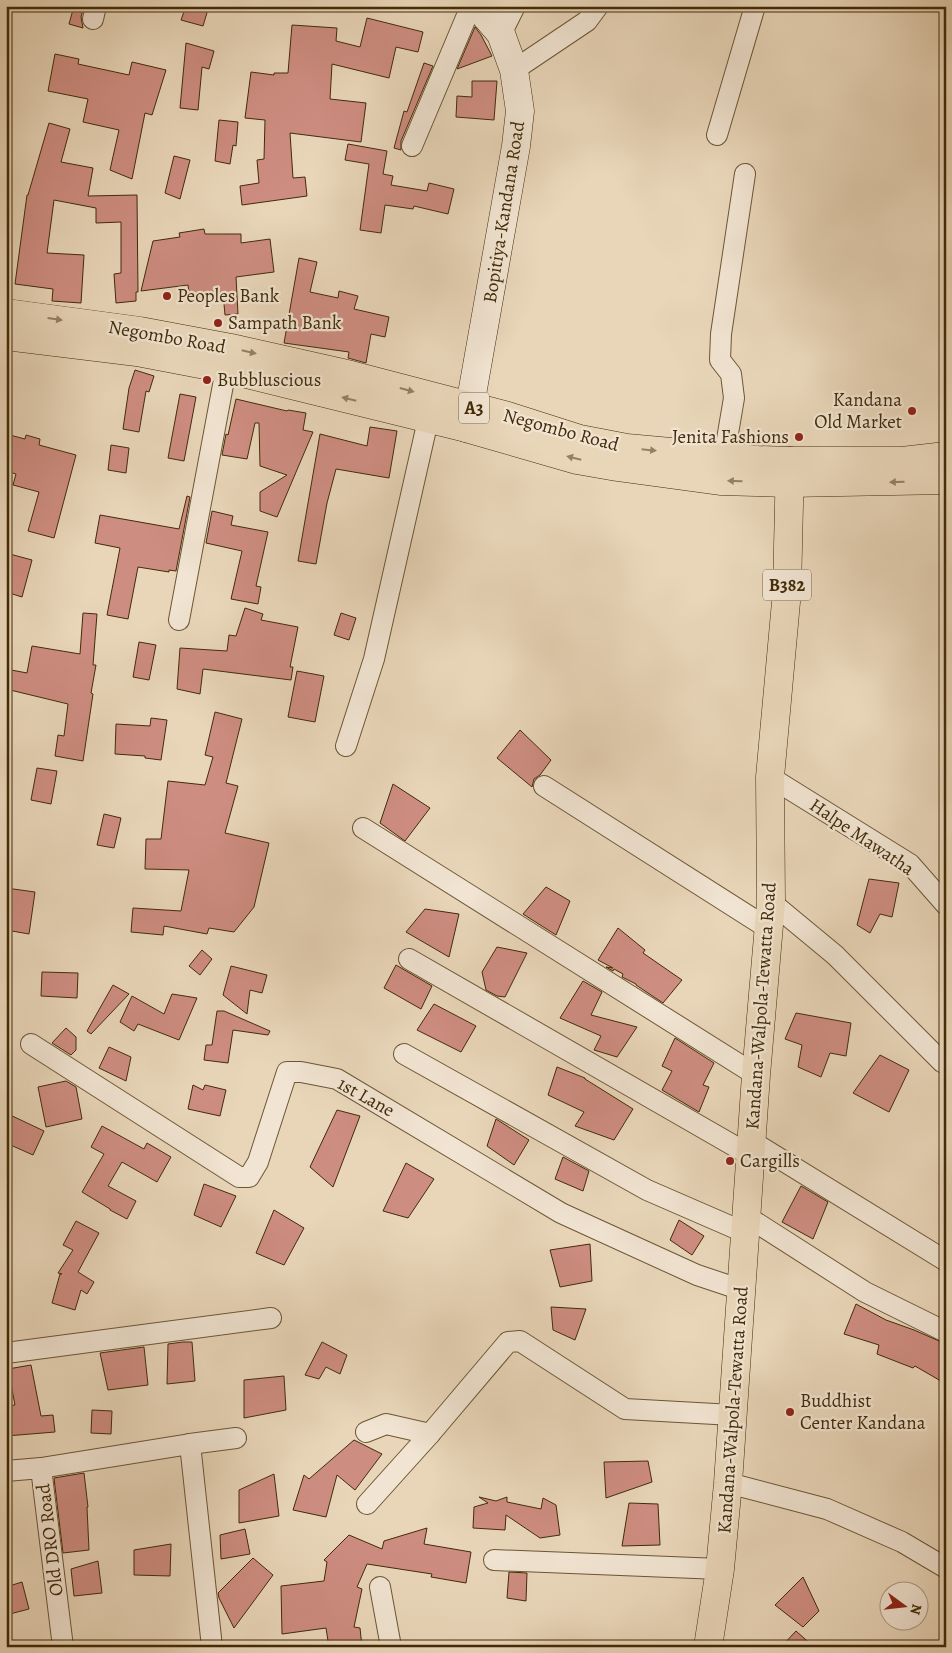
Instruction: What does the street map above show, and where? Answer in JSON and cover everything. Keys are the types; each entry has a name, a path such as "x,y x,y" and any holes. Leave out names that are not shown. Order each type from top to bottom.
{"main road":[{"name":"Negombo Road","path":"6,313 140,331 231,348 351,375 578,460 617,467 720,480 946,456"},
{"name":"Negombo Road","path":"6,336 137,352 226,369 428,420 508,416 580,439 627,448 724,457 790,472 946,480"},
{"name":"Kandana-Walpola-Tewatta Road","path":"708,1647 720,1569 728,1483 756,1075 771,902 770,777 787,591 790,472"}],"street":[{"path":"412,146 471,6"},
{"name":"Bopitiya-Kandana Road","path":"468,418 516,146 520,111 514,70 501,34 477,6"},
{"path":"501,34 515,6"},
{"path":"514,70 587,21 598,6"},
{"path":"717,135 755,6"},
{"path":"724,457 734,398 731,374 720,360 721,334 745,174"},
{"path":"179,620 226,369"},
{"path":"346,746 374,659 428,420"},
{"name":"Halpe Mawatha","path":"770,777 910,864 946,905"},
{"path":"544,786 768,929"},
{"path":"363,828 756,1075"},
{"path":"771,902 835,955 946,1064"},
{"path":"409,960 751,1148 946,1261"},
{"name":"1st Lane","path":"32,1044 238,1177 249,1178 258,1162 287,1072 302,1072 338,1079 561,1212 697,1276 742,1290"},
{"path":"404,1054 647,1190 746,1224 866,1292 946,1332"},
{"path":"6,1353 272,1318"},
{"path":"367,1504 430,1434 508,1342 520,1341 625,1409 733,1415"},
{"path":"366,1432 386,1424 430,1434"},
{"path":"41,1468 236,1438"},
{"path":"190,1444 212,1647"},
{"name":"Old DRO Road","path":"6,1471 41,1468 63,1647"},
{"path":"728,1483 827,1509 902,1542 946,1568"},
{"path":"494,1560 720,1569"},
{"path":"380,1587 391,1647"}],"building":[{"path":"74,6 84,6 81,17 83,28 69,24"},
{"path":"186,6 209,6 203,26 181,20"},
{"path":"367,18 423,32 418,52 396,47 389,78 332,64 330,99 366,103 361,142 290,133 293,178 305,177 307,196 242,205 240,186 259,183 257,160 264,159 265,120 245,118 251,72 274,75 274,73 288,73 292,25 337,28 336,41 360,47"},
{"path":"475,27 492,56 457,69"},
{"path":"186,43 214,51 209,69 202,67 198,110 180,108"},
{"path":"55,54 79,59 78,64 129,75 132,62 166,70 152,115 145,113 132,179 110,170 119,130 83,122 88,99 48,91"},
{"path":"424,63 433,66 401,141 401,150 394,148 404,111 407,112"},
{"path":"472,81 497,81 494,120 456,117 457,96 472,97"},
{"path":"219,120 238,122 236,146 233,145 230,164 215,161"},
{"path":"49,123 70,129 61,162 93,168 88,196 137,195 138,292 136,292 136,301 116,303 114,274 121,273 121,222 96,223 96,208 54,200 47,253 84,255 81,303 52,301 53,289 15,284 27,195"},
{"path":"348,144 387,151 383,174 393,176 391,185 427,191 429,183 454,189 448,214 414,206 413,209 385,205 381,233 360,230 369,164 345,160"},
{"path":"174,156 190,160 180,199 165,193"},
{"path":"204,229 205,234 241,234 241,243 270,239 274,272 236,277 238,314 225,315 223,293 190,299 188,285 141,291 153,241 180,237 179,233"},
{"path":"299,258 317,262 310,292 338,298 339,291 358,296 354,309 389,317 385,337 371,334 366,363 348,358 349,352 284,343"},
{"path":"135,370 154,376 149,392 146,391 139,432 123,429 129,388"},
{"path":"180,394 196,397 184,461 168,458"},
{"path":"236,399 287,411 306,413 303,430 313,432 277,517 260,511 260,492 287,475 260,466 259,423 255,423 247,459 222,455"},
{"path":"370,427 397,431 389,478 336,469 327,503 316,564 298,561 320,434 367,446"},
{"path":"6,434 25,439 26,435 40,439 39,445 76,455 54,538 28,531 39,492 13,485 16,474 6,471"},
{"path":"111,445 129,448 126,473 108,470"},
{"path":"187,496 190,497 176,571 169,570 169,572 138,567 128,619 107,615 120,548 95,543 100,515 179,529"},
{"path":"212,511 233,516 231,525 268,532 256,586 261,587 258,604 231,599 242,551 206,543"},
{"path":"6,553 32,560 22,597 6,592"},
{"path":"245,608 263,614 261,620 298,627 290,667 293,667 291,680 203,669 200,694 177,689 180,648 227,651 229,635 236,636"},
{"path":"83,613 97,614 93,665 96,665 83,761 55,756 58,735 64,736 68,704 6,689 6,669 27,673 32,646 80,654"},
{"path":"341,613 356,618 349,640 334,635"},
{"path":"139,642 156,645 149,680 133,677"},
{"path":"297,671 324,676 315,722 288,717"},
{"path":"215,712 242,719 226,783 238,786 225,833 269,843 254,907 234,932 209,928 207,934 164,926 163,935 131,932 133,908 181,911 189,870 145,869 146,839 161,839 168,781 205,785 213,757 205,755"},
{"path":"151,718 167,720 161,760 145,758 145,756 115,754 116,724 150,726"},
{"path":"520,730 551,760 540,775 534,779 532,787 497,758"},
{"path":"37,768 57,771 51,804 31,800"},
{"path":"393,784 430,808 405,841 380,823"},
{"path":"104,814 121,818 114,848 97,845"},
{"path":"869,879 899,883 892,917 880,914 870,933 857,925"},
{"path":"546,887 570,901 556,935 523,914"},
{"path":"6,888 35,892 29,934 6,930"},
{"path":"425,909 459,914 449,957 406,932"},
{"path":"618,928 645,950 643,953 682,980 663,1003 636,984 622,977 623,974 614,969 613,971 606,967 613,968 598,960"},
{"path":"497,947 527,953 505,997 497,996 486,990 482,972"},
{"path":"202,950 212,959 200,975 189,966"},
{"path":"396,965 432,986 421,1009 384,988"},
{"path":"231,966 267,975 262,993 250,990 247,1014 223,995"},
{"path":"42,972 78,973 77,998 41,996"},
{"path":"583,981 602,992 591,1015 637,1027 617,1057 594,1050 601,1036 560,1018"},
{"path":"113,985 129,994 91,1034 87,1031"},
{"path":"172,994 197,998 179,1040 138,1024 134,1031 120,1022 132,996 164,1014"},
{"path":"434,1004 476,1026 461,1052 417,1030"},
{"path":"217,1011 224,1011 270,1031 268,1035 233,1030 228,1063 204,1060 206,1045 212,1045"},
{"path":"796,1013 851,1023 846,1056 830,1053 821,1077 798,1067 802,1045 785,1039"},
{"path":"66,1028 76,1037 76,1050 71,1055 52,1043"},
{"path":"675,1038 714,1063 703,1085 709,1087 699,1112 662,1090 672,1071 662,1066"},
{"path":"109,1047 131,1057 126,1081 99,1068"},
{"path":"880,1055 909,1070 889,1112 853,1093"},
{"path":"557,1067 585,1078 633,1109 614,1140 575,1126 584,1112 548,1095"},
{"path":"66,1081 76,1087 82,1119 46,1127 38,1087"},
{"path":"193,1085 203,1090 205,1085 226,1090 220,1116 188,1109"},
{"path":"337,1110 360,1116 333,1187 310,1167"},
{"path":"6,1113 44,1131 33,1155 6,1143"},
{"path":"496,1119 529,1140 514,1165 487,1146"},
{"path":"102,1126 144,1149 147,1143 171,1157 157,1182 122,1162 108,1186 136,1201 127,1219 82,1192 104,1154 91,1147"},
{"path":"563,1157 589,1171 583,1191 555,1179"},
{"path":"406,1163 434,1179 408,1218 383,1211"},
{"path":"204,1184 236,1196 221,1227 194,1215"},
{"path":"801,1186 828,1202 813,1239 782,1222"},
{"path":"274,1210 304,1228 284,1265 256,1253"},
{"path":"679,1220 704,1236 692,1255 670,1240"},
{"path":"76,1221 99,1233 78,1272 94,1282 87,1294 81,1290 75,1310 52,1303 60,1274 62,1274 58,1273 73,1250 63,1245"},
{"path":"590,1244 592,1281 560,1287 550,1250"},
{"path":"856,1304 886,1320 946,1344 946,1384 915,1366 913,1368 877,1354 879,1345 844,1334"},
{"path":"551,1307 586,1309 575,1340 553,1330"},
{"path":"192,1342 195,1381 167,1384 168,1344"},
{"path":"322,1342 347,1355 340,1374 326,1367 319,1379 305,1375"},
{"path":"144,1347 148,1385 108,1390 100,1353"},
{"path":"31,1365 41,1416 53,1415 55,1432 6,1436 6,1406 15,1405 8,1369"},
{"path":"284,1376 286,1410 244,1418 244,1380"},
{"path":"92,1410 112,1411 111,1434 91,1433"},
{"path":"354,1440 382,1454 355,1490 337,1475 326,1517 293,1510 304,1475 309,1479"},
{"path":"648,1461 652,1482 606,1498 604,1462"},
{"path":"84,1473 88,1507 89,1550 63,1553 54,1478"},
{"path":"274,1474 279,1516 239,1523 239,1490"},
{"path":"479,1497 496,1501 507,1497 507,1502 541,1509 543,1498 556,1505 560,1535 540,1538 506,1515 505,1530 473,1528 474,1507 488,1503"},
{"path":"629,1503 658,1504 660,1545 622,1546"},
{"path":"427,1528 424,1544 471,1552 466,1583 431,1577 432,1574 367,1564 357,1587 362,1589 354,1627 360,1628 362,1647 329,1647 326,1628 282,1634 281,1586 324,1581 327,1562 324,1560 349,1535 382,1549 384,1541"},
{"path":"245,1529 250,1554 221,1559 220,1535"},
{"path":"171,1544 170,1576 134,1575 134,1550"},
{"path":"253,1558 273,1575 234,1628 218,1593"},
{"path":"98,1561 102,1593 74,1596 71,1569"},
{"path":"509,1572 527,1573 526,1601 507,1598"},
{"path":"803,1577 819,1611 803,1627 775,1605"},
{"path":"22,1582 29,1609 6,1615 6,1587"},
{"path":"796,1631 814,1647 781,1647"}],"place":[{"name":"Peoples Bank","path":"167,296"},
{"name":"Sampath Bank","path":"218,323"},
{"name":"Bubbluscious","path":"207,380"},
{"name":"Kandana Old Market","path":"912,411"},
{"name":"Jenita Fashions","path":"799,437"},
{"name":"Cargills","path":"730,1161"},
{"name":"Buddhist Center Kandana","path":"790,1412"}]}
